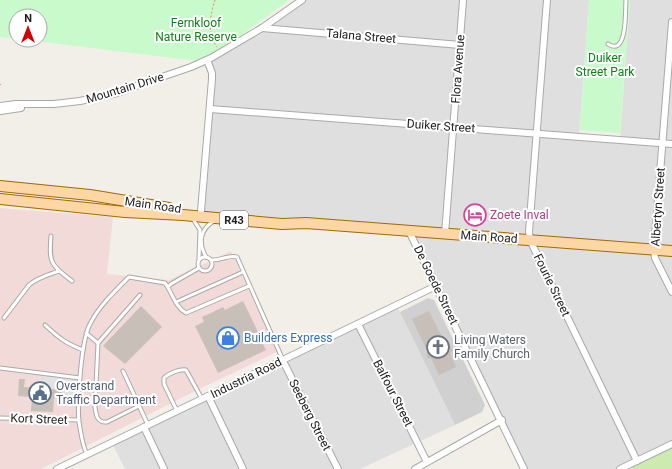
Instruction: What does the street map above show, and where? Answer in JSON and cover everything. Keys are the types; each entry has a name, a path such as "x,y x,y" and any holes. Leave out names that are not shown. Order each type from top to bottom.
{"main road":[{"name":"Main Road","path":"0,186 90,195 156,207 283,218 306,223"},
{"name":"Main Road","path":"0,199 125,212 282,224 306,223 672,251"}],"street":[{"name":"Mountain Drive","path":"0,106 16,104 41,105 67,103 105,96 180,71 208,60 262,28 302,0"},
{"name":"Flora Avenue","path":"445,234 463,0"},
{"name":"Fourie Street","path":"547,0 529,232 530,240 637,461"},
{"name":"Albertyn Street","path":"672,22 654,250 655,258 672,292"},
{"name":"Talana Street","path":"262,28 460,45"},
{"path":"201,212 212,73 208,60"},
{"name":"Mountain Drive","path":"0,111 32,108 41,105"},
{"name":"Duiker Street","path":"210,108 672,144"},
{"name":"De Goede Street","path":"409,231 502,420 524,469"},
{"name":"Industria Road","path":"56,469 436,286"},
{"name":"Balfour Street","path":"358,324 427,462"},
{"name":"Seeberg Street","path":"282,360 338,469"},
{"path":"205,398 243,469"},
{"path":"415,469 502,420"},
{"path":"146,426 164,469"},
{"path":"620,469 672,444"}],"lane":[{"path":"608,44 618,46 621,43 626,0"},
{"path":"188,216 200,229 199,259 197,264 199,268 203,271 210,269 212,264 211,260"},
{"path":"223,219 213,221 202,232 203,250 206,257 211,260 221,260 234,256 237,257 282,360"},
{"path":"51,236 50,256 52,264 72,281"},
{"path":"199,259 206,257"},
{"path":"168,287 199,268"},
{"path":"4,318 34,280 59,271"},
{"path":"176,302 243,272"},
{"path":"87,454 79,420 80,378 86,333 101,307 129,277 165,283 182,311 186,313 250,286"},
{"path":"139,406 107,422 100,421 97,417 95,407 98,343 140,295"},
{"path":"45,325 67,344 83,350"},
{"path":"86,333 98,343"},
{"path":"0,368 80,378"},
{"path":"177,411 164,384 164,378 166,376 182,369 186,370 205,398"},
{"path":"124,371 146,426"},
{"name":"Kort Street","path":"0,418 79,420"}],"path":[{"path":"215,0 210,16 210,23 214,43 221,52"}],"shaded area":[{"path":"303,0 589,0 579,137 620,140 630,0 672,0 672,444 621,469 524,469 408,231 200,212 212,79 207,61"},
{"path":"0,208 113,217 107,274 169,280 231,251 277,352 199,389 41,469 0,469"},
{"path":"428,298 434,300 485,405 482,412 455,425 400,312"},
{"path":"397,306 455,425 360,469 125,469 112,443"},
{"path":"41,376 75,378 74,398 64,397 65,387 40,386"}],"green space":[{"name":"Fernkloof Nature Reserve","path":"0,0 289,0 205,62 48,43 48,8 8,8 8,38 0,37"},
{"name":"Duiker Street Park","path":"589,0 630,0 620,133 580,130"},
{"path":"672,448 672,469 632,469 631,467"}],"building":[{"name":"Builders Express","path":"243,301 258,332 253,334 258,344 262,342 266,350 218,373 195,326 204,322 202,317 223,307 225,310"},
{"path":"141,306 162,327 125,364 103,346"},
{"name":"Living Waters Family Church","path":"429,311 445,343 448,341 453,351 450,353 456,367 439,375 431,358 428,359 426,354 428,353 412,319"},
{"name":"Overstrand Traffic Department","path":"19,379 25,379 24,387 62,390 62,399 54,398 53,412 31,411 32,397 18,396"}],"place":[{"name":"Zoete Inval","path":"475,215"},
{"name":"Builders Express","path":"228,338"},
{"name":"Living Waters Family Church","path":"438,347"},
{"name":"Overstrand Traffic Department","path":"40,393"}]}
